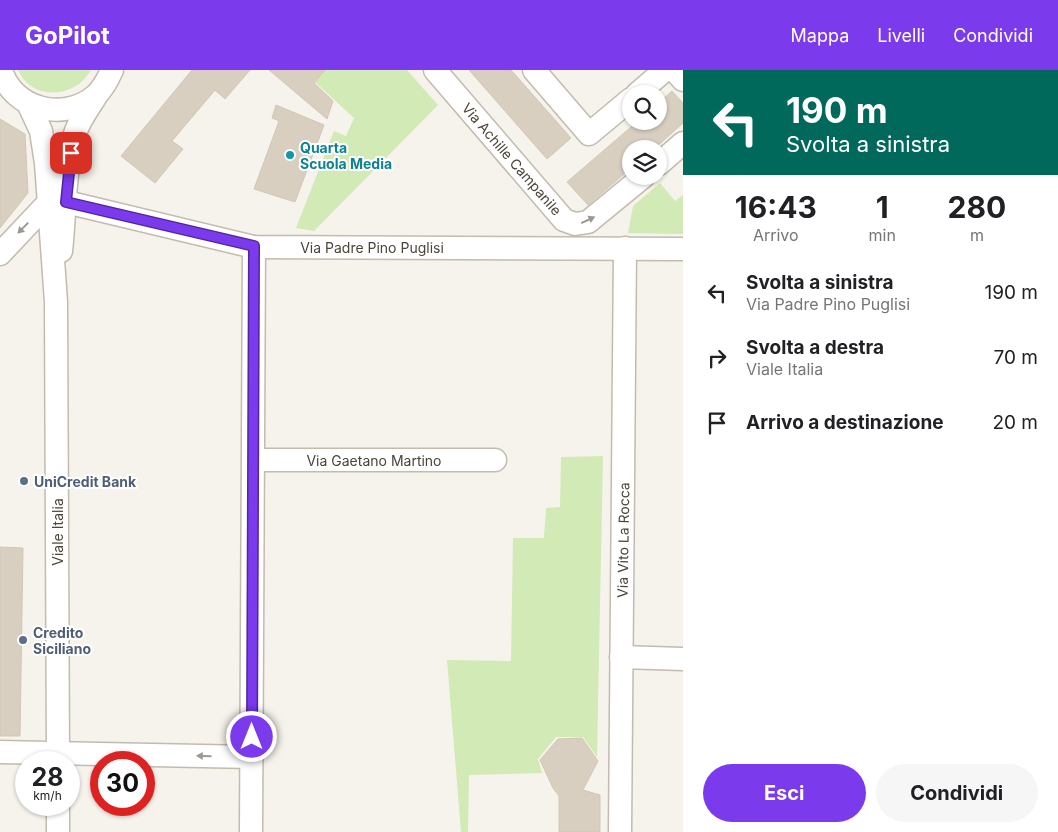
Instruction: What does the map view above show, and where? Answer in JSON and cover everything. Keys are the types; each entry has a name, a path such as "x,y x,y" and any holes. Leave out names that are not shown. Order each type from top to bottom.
{"street":[{"path":"1,71 12,90 28,104 45,110 63,110 80,105 121,70"},
{"name":"Via Achille Campanile","path":"435,70 564,220 575,224 588,222 633,185"},
{"path":"534,70 589,134 622,106"},
{"path":"648,85 665,70"},
{"path":"674,70 683,80"},
{"name":"Viale Italia","path":"57,202 68,166 73,140 80,121 104,84"},
{"name":"Viale Italia","path":"28,104 41,131 46,163 57,202 58,751"},
{"path":"667,157 683,143"},
{"path":"1,250 57,202"},
{"name":"Via Padre Pino Puglisi","path":"57,202 254,246 683,250"},
{"path":"251,832 254,246"},
{"name":"Via Vito La Rocca","path":"620,832 625,248"},
{"name":"Via Gaetano Martino","path":"254,460 495,460"},
{"path":"621,657 683,658"},
{"path":"0,752 15,754"},
{"path":"80,758 252,756"},
{"path":"58,816 58,832"}],"green space":[{"path":"18,70 91,70 75,86 65,91 54,92 43,91 33,87"},
{"path":"325,70 407,70 438,105 314,231 296,228 334,131 346,136 354,118 315,82"},
{"path":"658,185 662,185 675,201 683,195 683,234 628,233 633,206"},
{"path":"603,456 597,757 583,737 556,737 538,759 542,773 469,775 468,832 461,832 447,660 511,661 513,538 544,538 546,508 560,507 561,457"}],"building":[{"path":"192,70 250,70 225,99 215,90 172,141 183,149 155,183 121,156"},
{"path":"269,70 325,70 314,83 333,101 327,119"},
{"path":"469,70 511,70 571,138 547,159"},
{"path":"672,91 683,103 683,123 664,140 622,140 622,176 588,205 567,182 628,130 667,130 667,96"},
{"name":"Quarta Scuola Media","path":"276,105 324,125 295,202 254,189 279,121 272,118"},
{"path":"0,119 25,134 28,193 0,228"},
{"path":"0,547 23,548 20,736 0,736"},
{"path":"582,738 598,761 583,790 600,795 600,832 559,832 559,796 553,788 540,760 558,739"}],"place":[{"name":"Quarta Scuola Media","path":"290,155"},
{"name":"UniCredit Bank","path":"24,481"},
{"name":"Credito Siciliano","path":"23,640"}],"route":[{"path":"71,153 68,166 66,202 254,246 252,737"}]}
